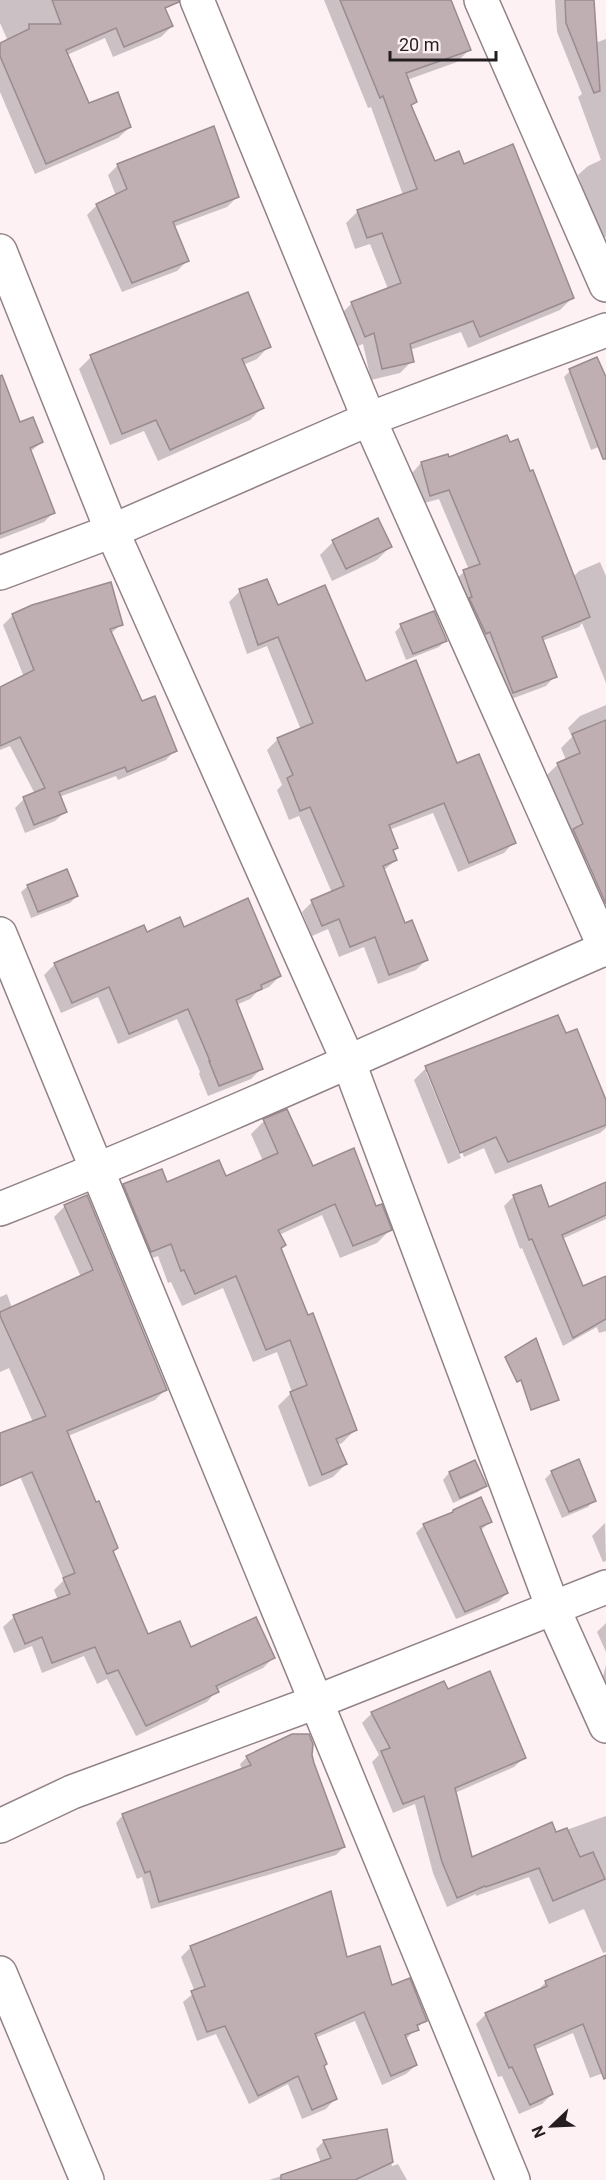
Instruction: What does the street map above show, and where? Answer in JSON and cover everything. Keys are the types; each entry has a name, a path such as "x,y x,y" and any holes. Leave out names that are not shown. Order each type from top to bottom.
{"street":[{"path":"0,1209 97,1171 349,1063 606,949 369,419 197,0"},
{"path":"481,0 606,285"},
{"path":"0,251 112,531 349,1063 553,1608 606,1726"},
{"path":"0,573 112,531 369,419 606,330"},
{"path":"0,934 513,2180"},
{"path":"0,1826 72,1792 316,1702 606,1587"},
{"path":"0,1973 87,2180"}],"building":[{"path":"52,0 179,0 179,2 165,8 173,26 124,47 116,28 66,50 89,103 118,92 131,127 46,164 0,56 0,43 29,29 29,24 61,24"},
{"path":"340,0 451,0 471,50 406,73 417,102 411,105 435,161 459,151 464,164 513,144 574,298 480,337 473,321 410,344 414,362 382,369 374,333 365,337 351,302 401,283 382,233 367,238 357,210 417,189 383,96 380,98"},
{"path":"565,0 594,0 600,91 594,93 566,23"},
{"path":"214,126 239,197 173,222 189,261 132,283 96,204 127,189 117,164"},
{"path":"248,292 271,347 242,359 264,408 170,450 156,420 122,434 90,355"},
{"path":"597,357 606,377 606,459 603,459 569,369"},
{"path":"2,375 20,422 33,417 43,442 30,448 55,513 0,534 0,376"},
{"path":"507,435 510,442 518,439 530,471 533,470 590,617 542,637 557,677 513,693 490,632 486,634 469,598 472,597 463,570 480,564 449,490 430,496 421,462 448,454 449,457"},
{"path":"378,518 392,547 346,569 332,540"},
{"path":"267,579 278,605 325,585 366,681 416,660 457,763 479,754 516,843 469,863 444,803 389,825 398,848 393,850 397,860 383,866 405,923 412,920 428,960 389,975 375,937 350,947 339,919 322,926 311,900 344,886 310,807 300,811 287,778 293,775 277,738 313,723 278,637 258,645 239,589"},
{"path":"111,582 123,625 110,629 142,701 155,696 177,751 127,772 125,767 59,792 67,812 34,825 23,797 45,788 20,737 0,746 0,687 34,670 12,614 32,605"},
{"path":"434,611 447,641 413,654 400,624"},
{"path":"606,720 606,904 573,829 583,824 557,763 580,753 572,734"},
{"path":"67,869 78,896 38,912 27,885"},
{"path":"248,898 281,976 261,985 262,989 236,1000 263,1069 219,1086 188,1009 129,1034 109,987 72,1003 54,963 144,925 147,932 180,917 184,927"},
{"path":"558,1015 566,1033 577,1029 606,1100 606,1125 508,1162 496,1137 460,1153 425,1066"},
{"path":"287,1109 313,1166 354,1148 376,1206 382,1204 392,1230 353,1246 335,1204 278,1230 286,1245 281,1248 308,1315 313,1313 357,1430 336,1439 347,1464 322,1475 290,1392 307,1385 290,1340 266,1350 236,1276 195,1294 184,1270 181,1271 171,1244 151,1252 123,1184 162,1169 167,1182 219,1160 226,1176 278,1153 263,1119"},
{"path":"606,1182 606,1215 562,1235 583,1286 606,1276 606,1319 573,1338 532,1239 529,1240 513,1195 541,1185 549,1207"},
{"path":"87,1195 167,1390 67,1431 118,1548 113,1551 148,1634 180,1621 191,1647 256,1617 275,1658 216,1686 219,1692 146,1726 118,1670 107,1674 95,1647 52,1663 42,1637 25,1644 13,1615 70,1594 63,1578 75,1573 32,1472 0,1486 0,1433 46,1416 0,1312 93,1270 64,1205"},
{"path":"536,1338 559,1400 531,1410 521,1380 517,1382 505,1357"},
{"path":"579,1459 596,1501 569,1512 551,1471"},
{"path":"475,1460 487,1486 460,1498 449,1472"},
{"path":"481,1497 492,1522 480,1527 508,1593 465,1612 423,1524"},
{"path":"490,1671 526,1758 455,1788 472,1857 552,1822 556,1832 567,1828 580,1857 593,1852 605,1879 553,1901 539,1868 457,1898 442,1862 424,1796 403,1804 381,1751 390,1748 371,1712 444,1681 448,1689"},
{"path":"292,1734 309,1734 313,1744 314,1763 345,1847 159,1902 150,1871 145,1873 122,1814 251,1765 246,1756"},
{"path":"331,1891 347,1957 380,1946 392,1985 410,1978 427,2021 417,2025 419,2030 405,2035 417,2065 391,2076 364,2012 315,2034 337,2099 312,2110 298,2076 258,2096 225,2026 207,2032 191,1991 205,1986 190,1946"},
{"path":"606,1955 606,2078 604,2079 583,2024 534,2045 553,2094 530,2105 512,2067 509,2068 485,2013 547,1986 545,1981"},
{"path":"387,2129 393,2162 355,2180 281,2180 281,2175 331,2158 323,2140"}]}
